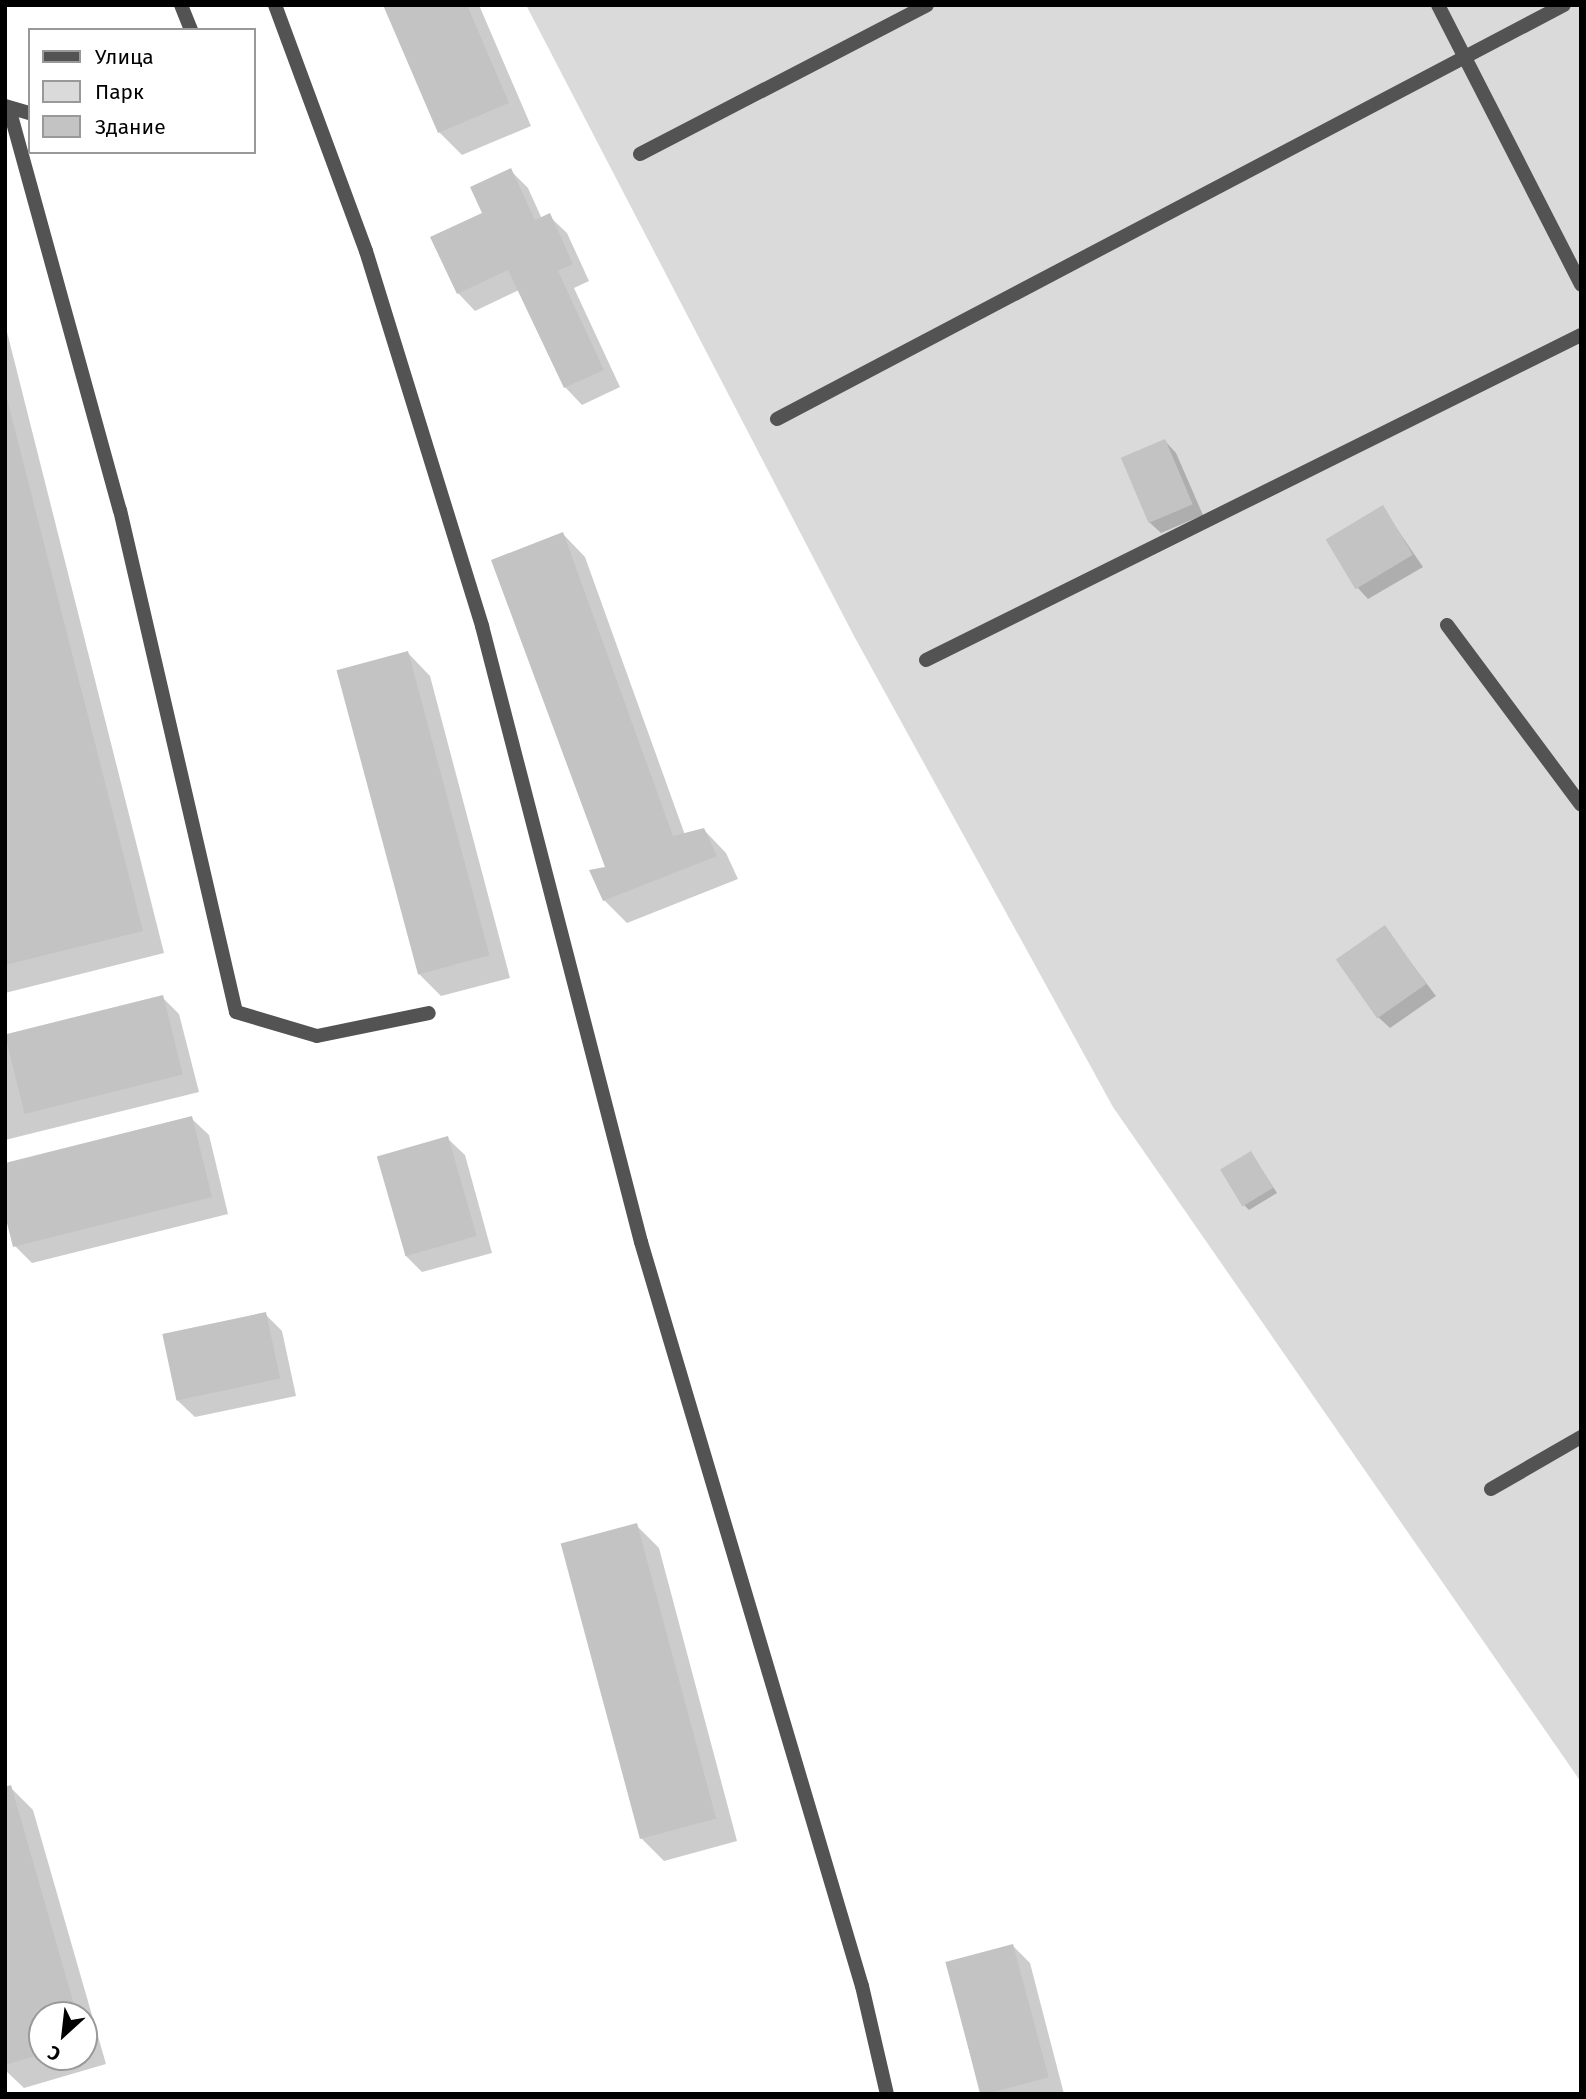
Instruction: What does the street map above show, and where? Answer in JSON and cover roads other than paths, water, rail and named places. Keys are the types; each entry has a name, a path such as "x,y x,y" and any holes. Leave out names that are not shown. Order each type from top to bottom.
{"street":[{"path":"181,5 190,28"},
{"path":"275,5 366,251 482,626 641,1242 862,1986 887,2094"},
{"path":"640,154 927,5"},
{"path":"1438,5 1581,284"},
{"path":"777,419 1564,5"},
{"path":"7,107 28,112"},
{"path":"7,107 120,510 236,1012 317,1036 429,1013"},
{"path":"926,660 1581,335"},
{"path":"1447,625 1581,805"},
{"path":"1491,1489 1581,1437"}]}
